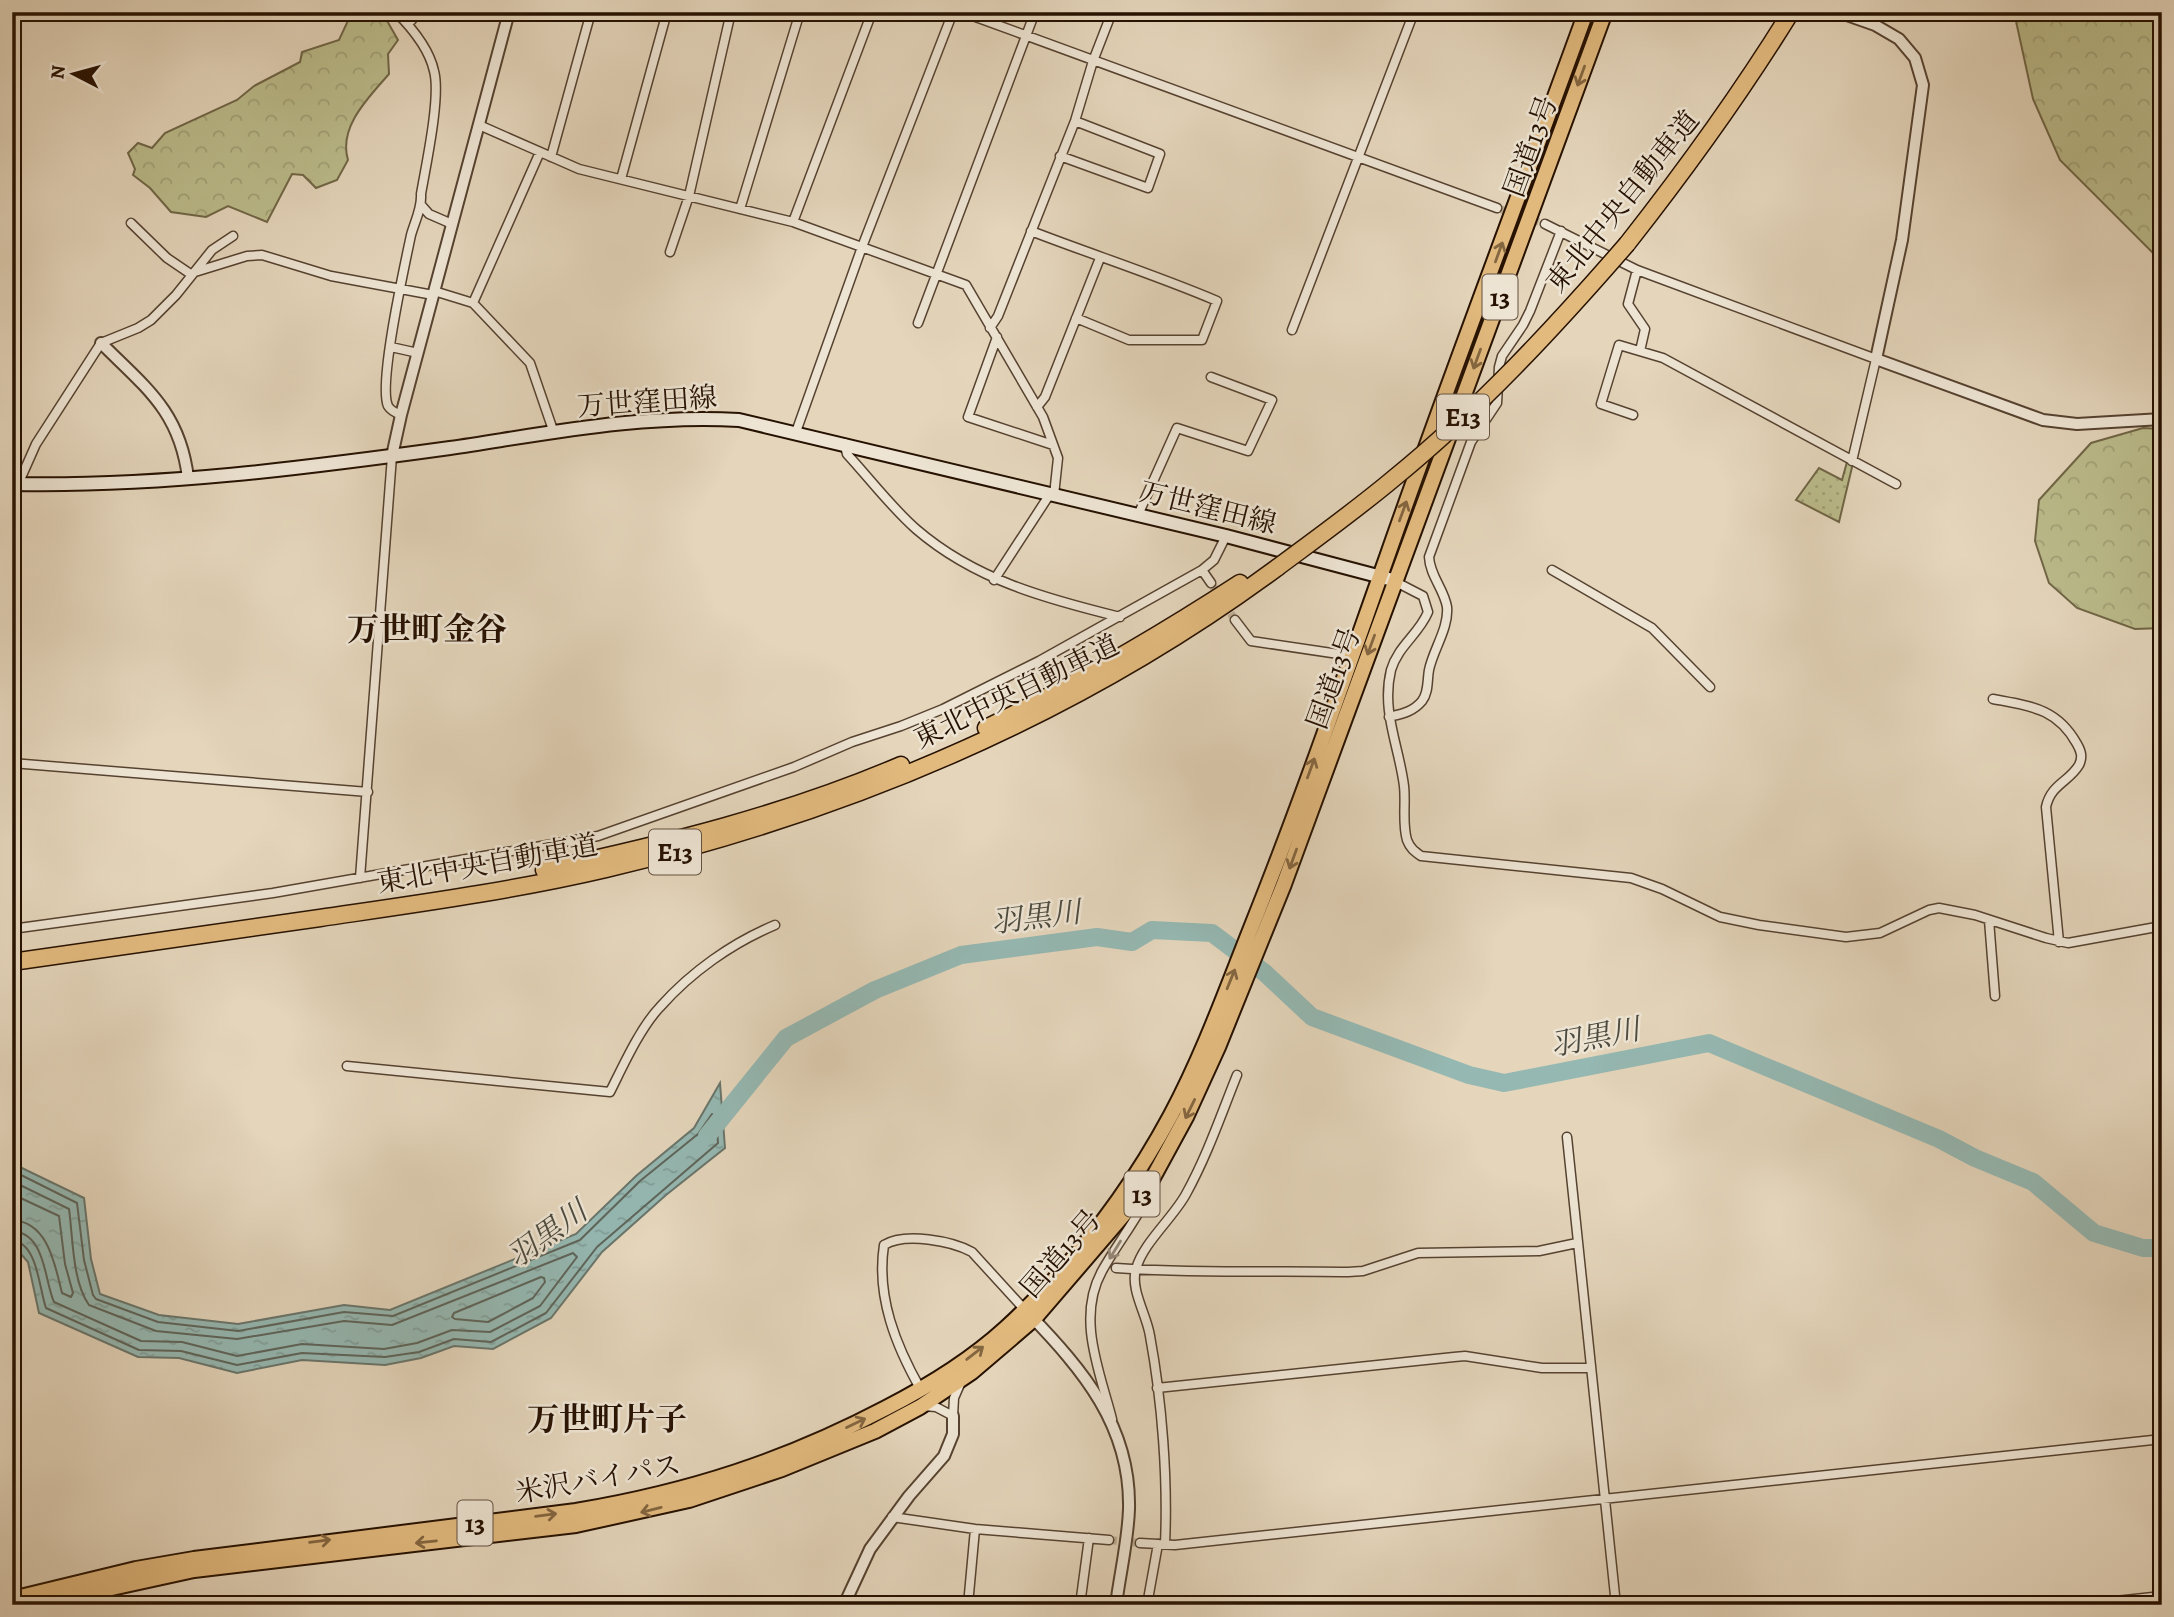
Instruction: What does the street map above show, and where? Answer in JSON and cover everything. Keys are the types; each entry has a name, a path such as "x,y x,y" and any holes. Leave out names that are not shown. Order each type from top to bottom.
{"highway":[{"name":"国道13号","path":"1278,881 1380,576 1586,12"},
{"name":"国道13号","path":"1029,1314 1124,1217 1159,1169 1278,881 1394,581 1605,12"},
{"name":"東北中央自動車道","path":"12,953 376,900 527,874 681,839 885,772 961,740 1030,706 1153,639 1276,563 1395,478 1475,406 1579,300 1727,97 1781,12"},
{"name":"東北中央自動車道","path":"1623,242 1684,172 1791,12"},
{"name":"東北中央自動車道","path":"12,962 493,891 602,870 687,849 770,824 886,783 1040,714 1104,681 1216,613 1276,563"},
{"name":"国道13号","path":"1029,1314 1095,1232 1133,1179 1212,1045"},
{"name":"米沢バイパス","path":"34,1605 194,1570 576,1525 689,1500 782,1469 875,1431 920,1407 962,1378 1029,1314"},
{"name":"米沢バイパス","path":"12,1599 136,1569 194,1559 576,1511 636,1501 729,1476 818,1442 921,1390 1029,1314"}],"main road":[{"name":"万世窪田線","path":"15,484 255,473 658,419 739,420 1138,515 1394,581"}],"street":[{"path":"396,12 408,24 431,59 436,83 421,205 416,215 400,290 387,371 388,406 394,413 401,415"},
{"path":"408,24 419,12"},
{"path":"360,878 392,456 509,12"},
{"path":"551,157 591,12"},
{"path":"621,179 667,12"},
{"path":"670,252 688,196 731,12"},
{"path":"740,209 800,12"},
{"path":"793,222 872,12"},
{"path":"796,432 862,247 953,12"},
{"path":"962,12 1497,208"},
{"path":"918,323 1035,12"},
{"path":"990,328 998,316 1075,121 1093,61 1112,12"},
{"path":"1292,330 1414,12"},
{"path":"1838,12 1875,25 1899,39 1915,58 1923,85 1902,240 1852,461"},
{"path":"1059,156 1148,188 1160,154 1075,121"},
{"path":"479,125 579,169 793,222 966,285 1037,407 1058,458 1052,494 994,580"},
{"path":"473,303 540,152"},
{"path":"421,205 429,214 452,224"},
{"path":"131,223 167,258 194,273 247,256 262,255 331,276 400,290 433,293 473,303 530,363 554,433"},
{"path":"1545,224 1637,270 2043,420 2077,424 2162,419"},
{"path":"1031,231 1100,258 1155,275 1217,301 1202,340 1129,340 1076,318"},
{"path":"1389,717 1407,713 1417,707 1424,698 1447,607 1430,569 1429,557 1471,442 1497,403 1502,356 1530,312 1561,232"},
{"path":"12,498 15,484 36,444 101,343 151,320 212,250 233,236"},
{"path":"1037,407 1045,397 1100,258"},
{"path":"1637,270 1628,304 1645,329 1640,351"},
{"path":"997,337 968,418 1053,445"},
{"path":"101,343 159,401 175,429 188,478"},
{"path":"1633,415 1601,404 1619,345 1663,358 1896,484"},
{"path":"391,348 418,353"},
{"path":"1138,515 1177,428 1248,451 1272,400 1211,377"},
{"path":"844,443 847,454 916,529 959,561 994,580 1120,617"},
{"path":"12,929 273,893 573,841 644,821 943,709 1120,617 1202,570 1214,561 1226,537"},
{"path":"1202,570 1211,583"},
{"path":"1552,570 1652,628 1710,687"},
{"path":"1394,581 1423,596 1428,612 1399,650 1392,667 1387,699 1403,779 1406,837 1411,849 1421,856 1631,878 1720,917 1846,937 1880,933 1939,908 2059,942 2080,942 2162,926"},
{"path":"1235,620 1251,641 1352,656"},
{"path":"1993,699 2032,707 2053,716 2070,732 2082,758 2078,767 2052,791 2046,807 2059,942"},
{"path":"12,763 368,792"},
{"path":"1989,920 1995,996"},
{"path":"347,1066 610,1092 658,1008 706,964 750,936 775,925"},
{"path":"1147,1605 1161,1544 1167,1497 1150,1334 1137,1292 1136,1270 1149,1245 1169,1221 1188,1191 1237,1075"},
{"path":"1567,1138 1616,1605"},
{"path":"1116,1605 1129,1510 1125,1466 1093,1350 1092,1299 1101,1272 1149,1195 1159,1169"},
{"path":"921,1390 897,1344 889,1321 882,1261 884,1245 892,1241 922,1239 963,1247 972,1252 1087,1380 1114,1424"},
{"path":"1116,1268 1180,1272 1348,1272 1363,1271 1418,1253 1539,1251 1577,1243"},
{"path":"1157,1388 1465,1356 1542,1368 1591,1368"},
{"path":"844,1605 870,1549 892,1517 944,1456 953,1434 954,1398 962,1378"},
{"path":"920,1407 936,1407 953,1416"},
{"path":"1140,1543 1161,1544 1604,1499 2162,1439"},
{"path":"892,1517 975,1529 1109,1540"},
{"path":"968,1605 975,1529"},
{"path":"1080,1605 1089,1538"},
{"path":"89,1593 106,1602 122,1605"},
{"path":"2079,1605 2162,1596"}],"green space":[{"path":"352,12 382,12 398,40 388,54 389,74 351,124 346,148 348,160 337,180 316,188 303,175 292,174 267,222 228,206 206,217 171,212 150,188 133,175 135,169 128,153 138,143 152,148 165,133 237,100 254,86 300,62 302,52 339,40"},
{"path":"2014,12 2162,12 2162,262 2060,160 2033,99"},
{"path":"2143,428 2162,429 2162,628 2135,629 2077,608 2049,583 2035,541 2039,500 2091,443"},
{"path":"1847,462 1853,463 1839,522 1796,500 1819,468 1842,480"}],"water":[{"path":"720,1083 725,1148 666,1195 602,1252 551,1318 493,1349 454,1346 421,1358 385,1365 302,1360 237,1373 179,1358 138,1357 39,1313 28,1262 12,1244 12,1167 22,1168 84,1198 91,1259 100,1294 159,1315 238,1324 344,1305 390,1310 576,1234 636,1176 694,1128"}],"waterway":[{"name":"羽黒川","path":"707,1136 786,1038 875,990 961,955 1097,937 1132,942 1152,930 1212,933 1265,973 1312,1017 1469,1075 1504,1083 1709,1043 1939,1139 1975,1158 2033,1182 2094,1233 2143,1248 2162,1248"}],"tunnel":[{"path":"1497,208 1545,224"},
{"path":"1211,583 1235,620"},
{"path":"1109,1540 1140,1543"}],"district":[{"name":"万世町金谷","path":"427,629"},
{"name":"万世町片子","path":"607,1419"}]}
